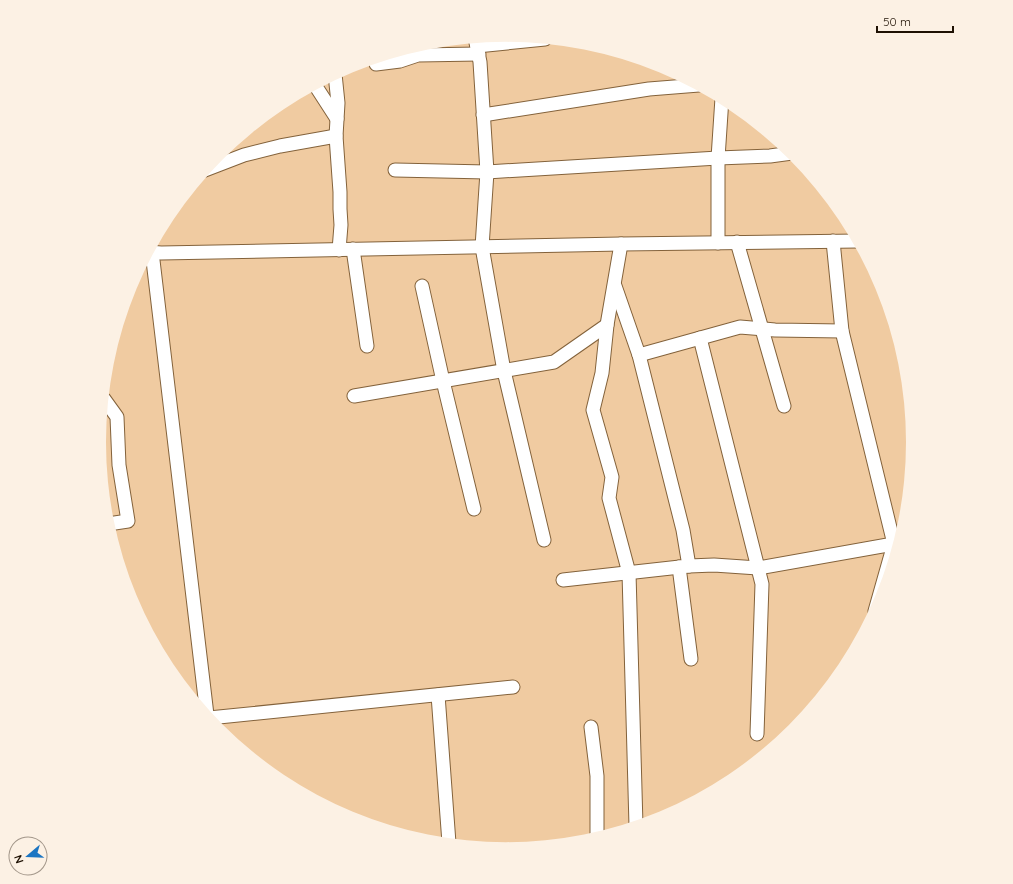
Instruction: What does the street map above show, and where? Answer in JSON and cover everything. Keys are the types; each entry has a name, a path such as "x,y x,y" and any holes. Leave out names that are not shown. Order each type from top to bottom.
{"street":[{"path":"376,64 400,61 418,55 513,42"},
{"path":"477,46 480,62 487,172 482,247 504,371 544,540"},
{"path":"336,80 338,103 336,136 340,192 340,250"},
{"path":"483,115 649,89 689,87"},
{"path":"318,90 337,119"},
{"path":"718,243 718,158 722,105"},
{"path":"218,165 244,155 280,146 336,136"},
{"path":"395,170 487,172 784,154"},
{"path":"833,241 842,331 895,536"},
{"path":"155,252 852,241"},
{"path":"737,242 784,406"},
{"path":"621,244 607,324 602,373 593,410 612,477 609,498 629,572 636,821"},
{"path":"353,249 367,346"},
{"path":"152,258 207,707"},
{"path":"614,285 639,355 683,530 684,567 691,659"},
{"path":"422,286 443,381 474,508"},
{"path":"354,396 554,362 607,324"},
{"path":"639,355 740,326 842,331"},
{"path":"700,338 762,584 757,734"},
{"path":"108,405 117,417 119,465 128,521 115,523"},
{"path":"563,580 629,572 714,565 758,568 894,544"},
{"path":"215,715 513,687"},
{"path":"438,695 449,838"},
{"path":"591,726 597,776 597,831"}]}
